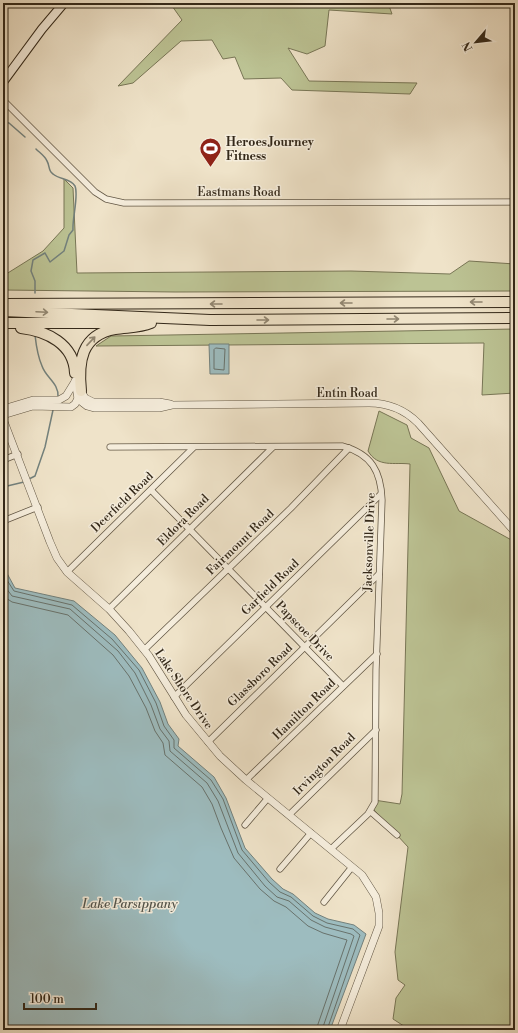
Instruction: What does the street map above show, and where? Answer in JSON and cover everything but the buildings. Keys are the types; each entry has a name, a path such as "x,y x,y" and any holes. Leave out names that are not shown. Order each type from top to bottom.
{"highway":[{"path":"3,298 30,304"},
{"path":"3,304 515,302"},
{"path":"3,311 210,320 515,318"},
{"path":"3,323 190,324 210,320"},
{"path":"79,395 81,357 87,345 93,338 105,332 139,328 151,323"},
{"path":"3,326 36,330 57,340 72,355 75,381"}],"main road":[{"path":"3,82 42,29 64,3"}],"street":[{"name":"Eastmans Road","path":"3,100 95,192 106,199 118,202 515,202"},
{"path":"3,415 33,406 71,407 76,404 79,395 75,381"},
{"path":"3,409 33,400 59,400 69,392 75,381"},
{"name":"Entin Road","path":"79,395 93,402 159,402 172,405 369,403 395,407 406,412 418,423 515,532"},
{"name":"Lake Shore Drive","path":"3,419 18,454 57,558 67,572 108,609 129,631 144,650 174,697 208,742 246,780 362,875 373,891 378,903 379,923 375,938 340,1030"},
{"name":"Jacksonville Drive","path":"110,447 193,448 336,446 349,448 360,454 374,467 380,479 381,494 376,654 375,802 371,812"},
{"name":"Eldora Road","path":"108,609 273,447"},
{"name":"Deerfield Road","path":"67,572 193,448"},
{"name":"Fairmount Road","path":"144,650 227,568 296,503 349,448"},
{"path":"3,460 18,454"},
{"name":"Papscoe Drive","path":"151,490 343,686"},
{"name":"Garfield Road","path":"174,697 381,494"},
{"path":"3,521 38,508"},
{"name":"Glassboro Road","path":"208,742 379,574"},
{"name":"Hamilton Road","path":"246,780 376,654"},
{"name":"Irvington Road","path":"289,815 376,730"},
{"path":"245,825 268,798"},
{"path":"331,849 371,812 398,835"},
{"path":"280,868 311,833"},
{"path":"324,902 352,867"}],"green space":[{"path":"170,3 388,3 392,14 329,10 325,46 307,54 288,48 309,81 417,83 410,94 292,90 281,78 244,79 235,57 223,59 212,40 181,41 133,83 118,86 182,20"},
{"path":"64,179 73,188 77,273 351,271 450,274 469,261 515,264 515,291 175,292 3,290 3,276 43,251 64,228"},
{"path":"515,329 515,393 482,395 484,343 96,346 111,336"},
{"path":"379,411 407,425 411,438 429,448 459,511 515,542 515,1030 410,1030 393,1019 396,998 405,985 398,980 395,952 408,847 373,809 374,800 400,804 402,794 410,464 381,462 372,456 368,451"}],"water":[{"path":"209,344 229,344 229,374 210,374"},
{"name":"Lake Parsippany","path":"3,566 15,588 74,601 115,635 142,668 160,702 168,724 179,739 178,746 214,777 226,798 245,848 272,879 283,889 293,894 315,913 328,919 354,925 366,934 330,1030 3,1030"}],"waterway":[{"path":"3,122 9,123 25,137"},
{"path":"35,293 35,281 31,271 33,260 45,253 50,262 64,251 69,235 73,230 76,195 76,190 73,183 51,173 46,159 36,149"},
{"path":"35,335 37,350 41,362 44,370 58,392 58,397"},
{"path":"29,479 35,476 45,447 53,410"},
{"path":"3,487 24,482"}],"place":[{"name":"Heroes Journey Fitness","path":"210,168"}]}
